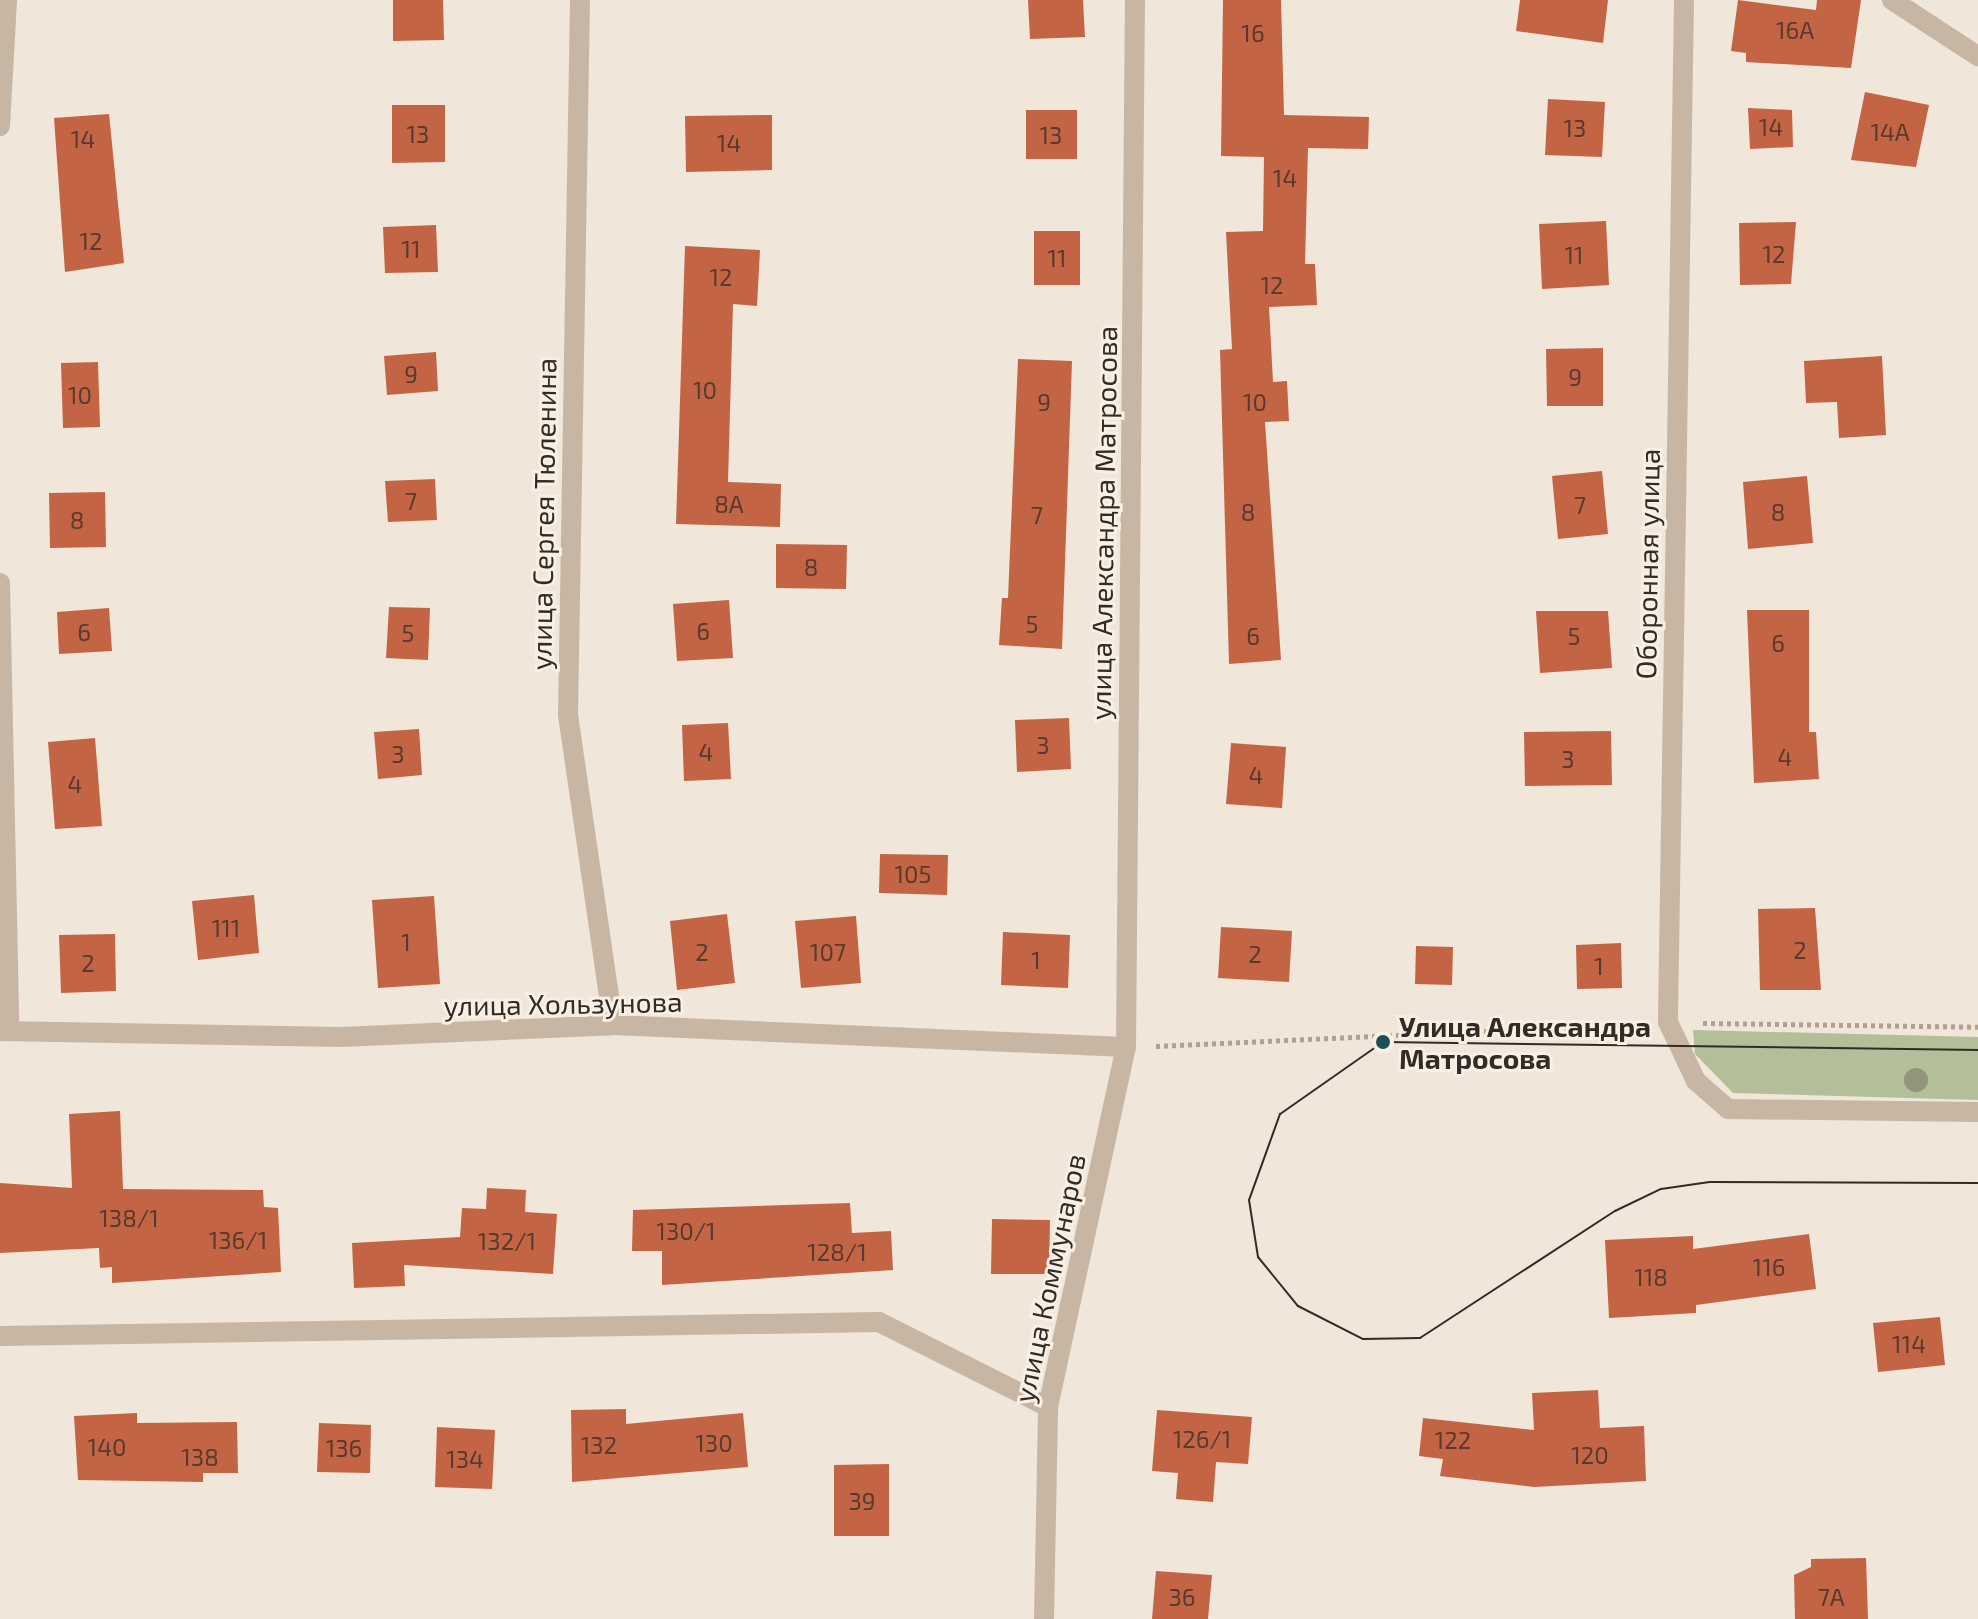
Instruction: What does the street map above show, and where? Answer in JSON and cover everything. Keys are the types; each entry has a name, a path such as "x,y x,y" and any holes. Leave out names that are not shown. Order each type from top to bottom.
{"street":[{"path":"0,126 7,0"},
{"name":"улица Сергея Тюленина","path":"580,0 568,715 613,1025"},
{"name":"улица Александра Матросова","path":"1126,1047 1135,0"},
{"name":"Оборонная улица","path":"1684,0 1668,1022 1696,1081 1728,1109 1978,1112"},
{"path":"1892,0 1978,56"},
{"path":"0,583 4,1031"},
{"name":"улица Хользунова","path":"4,1031 341,1037 613,1025 1126,1047"},
{"name":"улица Коммунаров","path":"1044,1619 1048,1407 1126,1047"},
{"path":"0,1336 879,1322 1048,1407"}],"path":[{"path":"1126,1047 1668,1022 1978,1027"}],"green space":[{"path":"1693,1030 1978,1037 1978,1100 1733,1093 1695,1054"}],"building":[{"path":"393,0 443,0 444,40 393,41"},
{"path":"1028,0 1083,0 1085,37 1030,39"},
{"path":"1223,0 1281,0 1284,115 1369,117 1368,149 1308,148 1305,264 1315,264 1317,305 1269,307 1273,382 1287,381 1289,421 1265,422 1281,660 1229,664 1220,350 1232,349 1226,232 1263,231 1264,157 1221,156"},
{"path":"1520,0 1608,0 1603,43 1516,31"},
{"path":"1738,0 1816,10 1817,0 1861,0 1851,68 1746,62 1746,53 1731,51"},
{"path":"1865,92 1929,105 1916,167 1851,160"},
{"path":"1548,99 1605,102 1602,157 1545,155"},
{"path":"392,105 445,105 445,162 392,163"},
{"path":"1748,108 1792,110 1793,147 1750,149"},
{"path":"1026,110 1077,110 1077,159 1026,159"},
{"path":"109,114 124,263 65,272 54,118"},
{"path":"772,115 772,170 686,172 685,116"},
{"path":"1606,221 1609,285 1542,289 1539,224"},
{"path":"1796,222 1791,284 1740,285 1739,223"},
{"path":"436,225 438,272 385,273 383,227"},
{"path":"1034,231 1080,231 1080,285 1034,285"},
{"path":"685,246 760,250 757,306 733,304 728,482 781,484 780,527 676,524"},
{"path":"1603,348 1603,406 1547,406 1546,349"},
{"path":"436,352 438,391 387,395 384,356"},
{"path":"1882,356 1886,435 1839,438 1837,402 1806,403 1804,361"},
{"path":"1018,359 1072,361 1062,649 999,645 1002,598 1008,598"},
{"path":"98,362 100,427 63,428 61,363"},
{"path":"1602,471 1608,534 1558,539 1552,476"},
{"path":"1807,476 1813,543 1748,549 1743,482"},
{"path":"435,479 437,520 388,522 385,481"},
{"path":"105,492 106,547 50,548 49,493"},
{"path":"776,544 847,545 846,589 776,588"},
{"path":"729,600 733,658 677,661 673,604"},
{"path":"389,607 430,608 428,660 386,658"},
{"path":"109,608 112,651 59,654 57,612"},
{"path":"1747,610 1809,610 1809,732 1816,732 1819,779 1754,783"},
{"path":"1536,611 1608,611 1612,668 1540,673"},
{"path":"1069,718 1071,769 1017,772 1015,720"},
{"path":"728,723 731,779 684,781 682,725"},
{"path":"419,729 422,775 378,779 374,732"},
{"path":"1611,731 1612,785 1525,786 1524,732"},
{"path":"95,738 102,826 55,829 48,742"},
{"path":"1231,743 1286,747 1282,808 1226,804"},
{"path":"880,854 948,855 947,895 879,893"},
{"path":"254,895 259,953 198,960 192,901"},
{"path":"434,896 440,984 378,988 372,900"},
{"path":"1815,908 1821,990 1760,990 1758,909"},
{"path":"727,914 735,983 677,990 670,921"},
{"path":"856,916 861,983 801,988 795,921"},
{"path":"1221,927 1292,931 1289,982 1218,978"},
{"path":"1003,932 1070,935 1068,988 1001,985"},
{"path":"115,934 116,991 61,993 59,935"},
{"path":"1621,943 1622,988 1577,989 1576,945"},
{"path":"1416,946 1453,947 1452,985 1415,984"},
{"path":"120,1111 123,1189 263,1190 264,1207 278,1208 281,1272 112,1283 112,1267 100,1268 99,1248 0,1253 0,1183 72,1188 69,1114"},
{"path":"487,1188 526,1190 525,1212 557,1214 553,1274 404,1265 405,1286 354,1288 352,1243 460,1237 462,1208 486,1209"},
{"path":"850,1203 852,1233 891,1231 893,1270 662,1285 662,1251 632,1251 633,1210"},
{"path":"992,1219 1050,1220 1049,1274 991,1274"},
{"path":"1809,1234 1816,1289 1696,1305 1696,1313 1609,1318 1605,1240 1693,1236 1693,1249"},
{"path":"1940,1317 1945,1365 1878,1372 1873,1323"},
{"path":"1598,1390 1600,1428 1644,1426 1646,1481 1534,1487 1440,1476 1443,1459 1419,1456 1423,1418 1534,1430 1532,1393"},
{"path":"626,1409 626,1424 743,1413 748,1467 572,1482 571,1410"},
{"path":"1157,1410 1252,1417 1248,1464 1216,1462 1213,1502 1176,1499 1178,1473 1152,1471"},
{"path":"137,1413 137,1423 237,1422 238,1473 203,1473 203,1482 78,1480 74,1416"},
{"path":"319,1423 371,1425 370,1473 317,1472"},
{"path":"437,1427 495,1430 492,1489 435,1487"},
{"path":"889,1464 889,1536 834,1536 834,1465"},
{"path":"1866,1558 1868,1619 1795,1619 1794,1575 1811,1567 1811,1559"},
{"path":"1156,1571 1212,1575 1208,1619 1152,1619"}],"tram line":[{"path":"1978,1050 1383,1042 1280,1114 1249,1200 1258,1257 1298,1306 1363,1339 1420,1338 1615,1211 1661,1189 1710,1182 1978,1183"}],"place":[{"name":"Улица Александра Матросова","path":"1383,1042"}]}
